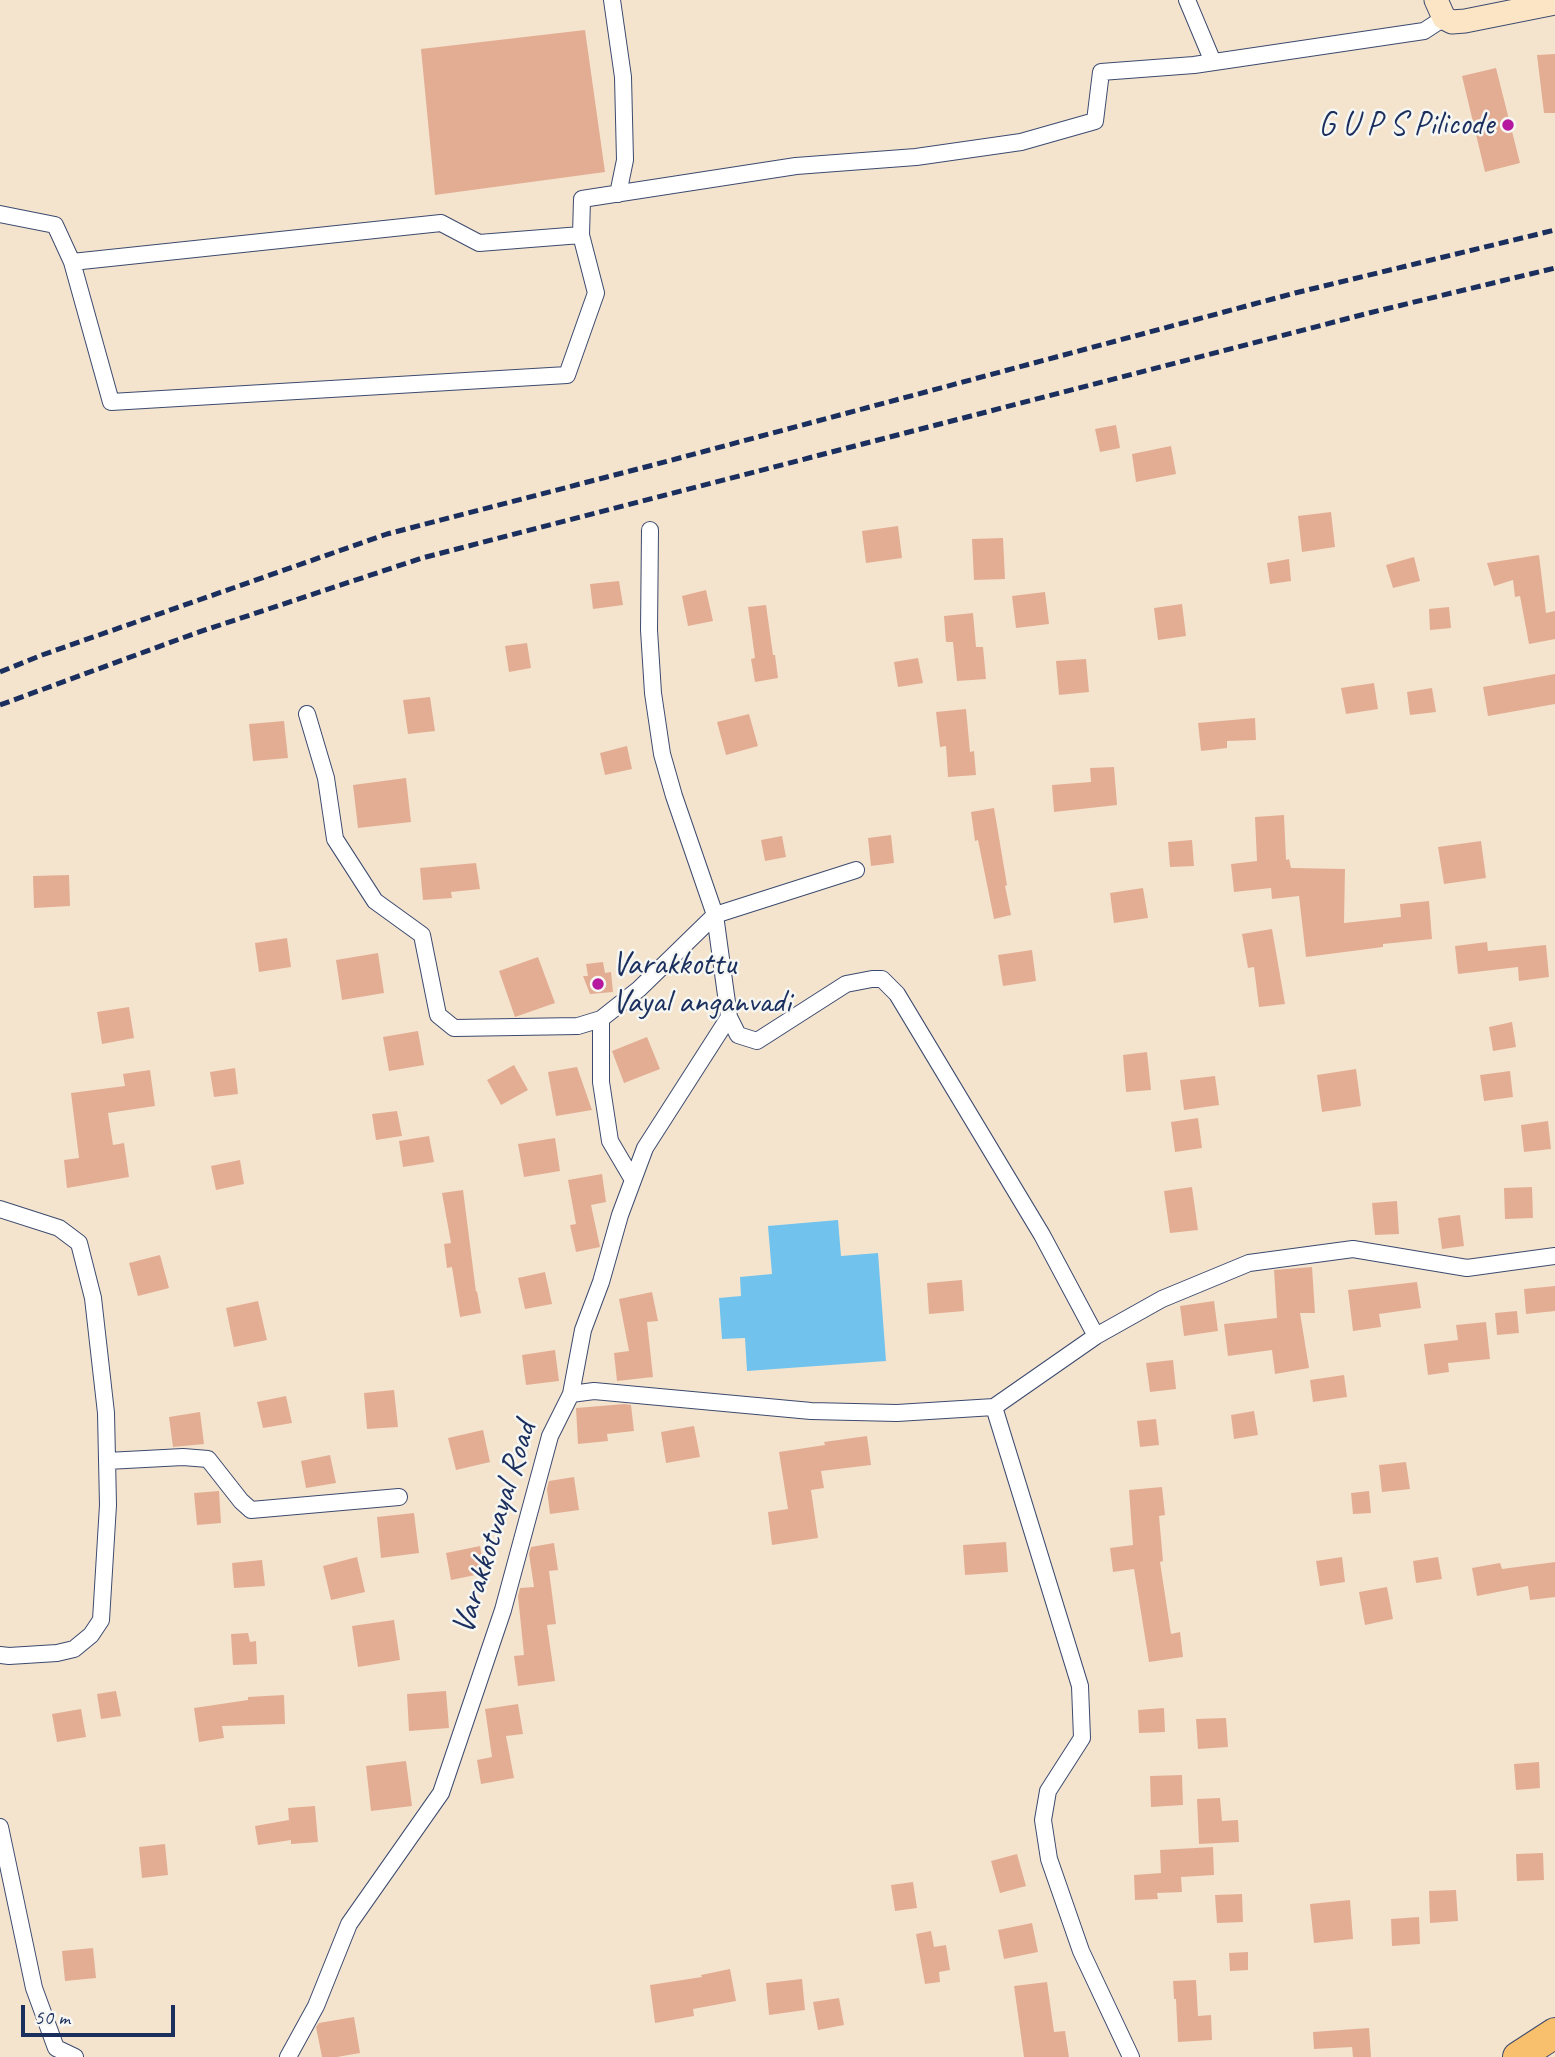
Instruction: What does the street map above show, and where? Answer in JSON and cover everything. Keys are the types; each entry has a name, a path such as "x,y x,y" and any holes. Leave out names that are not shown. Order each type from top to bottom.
{"highway":[{"path":"1518,2057 1555,2033"}],"street":[{"path":"611,0 623,77 625,160 618,194"},
{"path":"1187,0 1213,62"},
{"path":"0,214 55,225 72,262 111,402 567,375 596,293 581,235 582,199 796,166 916,157 1021,142 1095,121 1101,72 1213,62 1424,31 1440,9 1452,22 1555,3"},
{"path":"72,262 441,223 480,243 581,235"},
{"path":"650,530 649,630 653,693 662,754 715,915 729,1017 738,1035 757,1041 846,984 882,979 897,994 1021,1201 1096,1336"},
{"path":"307,714 326,778 335,839 374,901 422,935 438,1016 454,1028 578,1026 601,1019 639,989 715,915 856,870"},
{"path":"571,1394 583,1330 645,1148 729,1017"},
{"path":"601,1019 601,1082 610,1141 633,1180"},
{"path":"0,1209 59,1228 79,1243 93,1298 106,1413 108,1505 101,1620 91,1635 74,1649 57,1653 0,1655"},
{"path":"1131,2057 1081,1951 1049,1858 1043,1820 1046,1801 1048,1791 1082,1738 1080,1686 994,1407 1096,1336 1162,1299 1249,1263 1353,1249 1467,1268 1555,1256"},
{"name":"Varakkotvayal Road","path":"288,2057 316,2006 349,1924 441,1793 503,1610 550,1436 571,1394 594,1391 811,1411 897,1413 994,1407"},
{"path":"107,1461 183,1457 208,1460 251,1510 399,1497"},
{"path":"0,1827 34,1988 53,2052 75,2057"}],"water":[{"path":"838,1220 841,1256 878,1253 886,1361 747,1371 745,1338 722,1339 719,1298 741,1296 740,1277 772,1274 768,1226"}],"building":[{"path":"585,30 605,172 435,195 421,49"},
{"name":"G U P S Pilicode","path":"1555,54 1555,113 1544,113 1537,55"},
{"name":"G U P S Pilicode","path":"1496,68 1520,163 1485,172 1462,76"},
{"path":"1116,425 1120,448 1100,452 1095,429"},
{"path":"1171,446 1176,474 1136,482 1132,454"},
{"path":"1331,512 1335,547 1302,552 1298,516"},
{"path":"898,526 902,558 866,563 862,531"},
{"path":"1003,538 1005,579 974,580 972,539"},
{"path":"1539,555 1546,613 1555,611 1555,639 1529,644 1520,596 1515,597 1513,580 1494,586 1487,563"},
{"path":"1414,557 1420,581 1393,588 1386,565"},
{"path":"1289,559 1291,581 1270,584 1267,563"},
{"path":"619,581 623,605 593,609 590,584"},
{"path":"706,590 713,621 688,626 682,596"},
{"path":"1045,592 1049,624 1016,628 1012,596"},
{"path":"1182,604 1186,636 1158,640 1154,608"},
{"path":"766,605 778,678 755,682 751,659 755,658 748,607"},
{"path":"1449,607 1451,628 1430,630 1429,609"},
{"path":"973,613 976,647 983,647 986,679 957,681 953,642 946,642 944,616"},
{"path":"527,643 531,668 509,672 505,646"},
{"path":"918,658 923,683 898,687 894,662"},
{"path":"1086,659 1089,692 1059,695 1056,661"},
{"path":"1555,674 1555,704 1488,716 1483,687"},
{"path":"1374,683 1378,709 1346,714 1341,688"},
{"path":"1432,688 1436,712 1410,715 1407,692"},
{"path":"430,697 435,731 408,734 403,700"},
{"path":"966,709 970,752 974,751 976,775 948,777 946,746 940,747 936,712"},
{"path":"749,714 758,746 726,755 717,722"},
{"path":"1255,718 1256,740 1227,741 1227,748 1201,751 1198,723"},
{"path":"284,721 288,758 253,761 249,724"},
{"path":"627,746 632,769 605,775 600,753"},
{"path":"1114,767 1117,805 1054,812 1052,785 1091,782 1090,768"},
{"path":"406,778 411,822 358,828 353,785"},
{"path":"994,808 1011,915 994,919 978,840 975,841 971,812"},
{"path":"1284,815 1286,860 1289,859 1291,868 1345,869 1344,923 1401,917 1400,904 1429,901 1432,939 1306,957 1299,896 1272,899 1271,888 1234,892 1231,864 1257,861 1255,817"},
{"path":"891,835 894,863 871,866 868,838"},
{"path":"782,836 786,857 765,861 761,840"},
{"path":"1192,840 1194,866 1170,867 1168,842"},
{"path":"1481,841 1486,878 1444,884 1438,847"},
{"path":"476,863 480,889 451,892 452,898 423,900 420,868"},
{"path":"69,875 70,906 34,908 33,876"},
{"path":"1143,888 1148,918 1114,923 1110,893"},
{"path":"1272,929 1285,1004 1259,1007 1254,967 1248,968 1242,934"},
{"path":"287,938 291,967 259,972 255,943"},
{"path":"1487,942 1488,951 1546,945 1549,977 1519,981 1518,967 1458,974 1455,946"},
{"path":"1032,950 1036,981 1003,986 998,955"},
{"path":"378,953 384,993 342,1000 336,960"},
{"path":"538,957 555,1003 515,1017 499,971"},
{"name":"Varakkottu Vayal anganvadi","path":"603,962 605,973 611,972 613,992 590,994 583,976 588,976 586,964"},
{"path":"129,1007 134,1038 102,1044 97,1012"},
{"path":"1512,1022 1516,1047 1493,1051 1489,1027"},
{"path":"418,1031 424,1065 389,1071 383,1037"},
{"path":"647,1037 660,1069 624,1083 612,1051"},
{"path":"1147,1052 1151,1090 1126,1092 1123,1055"},
{"path":"514,1065 528,1090 501,1105 487,1080"},
{"path":"577,1067 592,1110 556,1116 548,1072"},
{"path":"235,1068 238,1094 214,1097 210,1072"},
{"path":"1356,1069 1361,1106 1322,1112 1317,1075"},
{"path":"150,1070 155,1106 108,1113 113,1145 124,1143 129,1177 67,1188 64,1160 79,1158 71,1093 125,1086 123,1074"},
{"path":"1510,1071 1513,1097 1484,1101 1480,1075"},
{"path":"1215,1076 1219,1105 1184,1110 1180,1080"},
{"path":"397,1111 402,1136 376,1140 372,1114"},
{"path":"1198,1118 1202,1148 1175,1152 1171,1122"},
{"path":"1548,1121 1551,1149 1524,1152 1521,1125"},
{"path":"429,1136 434,1162 403,1167 399,1141"},
{"path":"555,1138 560,1171 524,1177 518,1144"},
{"path":"240,1160 244,1184 216,1190 211,1166"},
{"path":"602,1174 606,1202 591,1205 600,1247 576,1252 570,1225 576,1224 568,1180"},
{"path":"1192,1187 1198,1230 1170,1233 1164,1191"},
{"path":"1532,1187 1533,1218 1505,1219 1504,1188"},
{"path":"463,1190 481,1313 460,1317 452,1267 447,1268 444,1244 451,1243 442,1193"},
{"path":"1397,1201 1399,1234 1375,1235 1372,1203"},
{"path":"1460,1215 1464,1246 1442,1249 1438,1218"},
{"path":"160,1255 169,1288 138,1296 129,1263"},
{"path":"1312,1267 1315,1313 1300,1313 1309,1368 1275,1374 1272,1350 1228,1356 1224,1324 1277,1318 1274,1270"},
{"path":"545,1272 552,1304 525,1309 518,1278"},
{"path":"962,1280 964,1311 929,1314 927,1283"},
{"path":"1417,1282 1421,1308 1379,1314 1381,1327 1353,1331 1348,1290"},
{"path":"1555,1286 1555,1311 1526,1314 1524,1289"},
{"path":"652,1292 658,1321 647,1322 653,1377 617,1381 614,1353 629,1351 619,1299"},
{"path":"258,1301 267,1340 234,1347 226,1308"},
{"path":"1214,1301 1218,1331 1184,1336 1180,1306"},
{"path":"1517,1311 1519,1333 1497,1335 1495,1313"},
{"path":"1486,1322 1490,1359 1448,1363 1449,1372 1428,1375 1424,1344 1458,1340 1456,1325"},
{"path":"555,1350 559,1381 526,1385 522,1355"},
{"path":"1173,1360 1176,1389 1150,1392 1146,1363"},
{"path":"1344,1375 1347,1397 1313,1402 1310,1380"},
{"path":"394,1390 398,1427 367,1429 364,1393"},
{"path":"286,1396 292,1423 263,1428 257,1402"},
{"path":"631,1405 634,1431 607,1434 608,1441 578,1444 576,1408"},
{"path":"1254,1411 1258,1435 1234,1439 1231,1415"},
{"path":"200,1412 204,1444 173,1447 169,1417"},
{"path":"1156,1419 1159,1445 1140,1447 1137,1421"},
{"path":"694,1426 700,1457 666,1463 661,1432"},
{"path":"483,1430 490,1462 456,1470 448,1438"},
{"path":"867,1436 871,1465 821,1471 824,1488 811,1490 818,1538 772,1545 768,1512 788,1509 779,1452"},
{"path":"330,1455 336,1483 306,1488 301,1461"},
{"path":"1406,1462 1410,1489 1382,1492 1379,1465"},
{"path":"574,1477 579,1510 550,1514 547,1489 549,1481"},
{"path":"1162,1487 1165,1515 1159,1516 1163,1561 1160,1562 1171,1634 1180,1632 1183,1657 1149,1662 1134,1569 1113,1572 1110,1548 1133,1545 1129,1490"},
{"path":"219,1491 221,1523 197,1525 194,1493"},
{"path":"1369,1491 1371,1513 1353,1514 1351,1493"},
{"path":"414,1513 419,1553 381,1558 377,1517"},
{"path":"1006,1542 1008,1572 965,1575 963,1545"},
{"path":"554,1543 558,1570 549,1571 556,1624 547,1625 555,1681 518,1686 514,1656 524,1655 518,1596 520,1588 534,1587 529,1554 531,1547"},
{"path":"480,1546 485,1573 451,1580 446,1553"},
{"path":"357,1557 365,1592 331,1600 323,1566"},
{"path":"1342,1557 1345,1582 1320,1586 1316,1561"},
{"path":"1438,1557 1442,1579 1416,1583 1413,1561"},
{"path":"262,1560 265,1586 234,1588 232,1563"},
{"path":"1555,1562 1555,1597 1530,1600 1528,1586 1477,1596 1472,1568 1500,1563 1502,1569"},
{"path":"1387,1587 1393,1619 1365,1625 1359,1592"},
{"path":"394,1620 400,1660 358,1667 352,1626"},
{"path":"248,1633 250,1642 256,1641 257,1664 233,1665 231,1634"},
{"path":"116,1691 121,1716 101,1719 97,1694"},
{"path":"446,1691 449,1728 409,1731 407,1694"},
{"path":"284,1695 285,1724 222,1726 224,1738 199,1742 194,1708 248,1700 248,1697"},
{"path":"518,1704 523,1734 506,1736 514,1778 481,1784 477,1760 492,1757 485,1709"},
{"path":"1164,1708 1165,1732 1139,1733 1138,1710"},
{"path":"81,1709 86,1737 57,1742 52,1714"},
{"path":"1226,1718 1228,1747 1198,1749 1196,1719"},
{"path":"406,1761 412,1806 371,1811 366,1766"},
{"path":"1539,1762 1540,1788 1516,1790 1514,1764"},
{"path":"1182,1775 1183,1805 1151,1807 1150,1776"},
{"path":"1220,1798 1222,1821 1238,1820 1239,1842 1199,1844 1197,1799"},
{"path":"315,1806 318,1842 291,1844 291,1840 258,1845 255,1826 289,1820 288,1808"},
{"path":"165,1844 168,1875 142,1878 139,1847"},
{"path":"1213,1847 1214,1875 1181,1877 1182,1892 1157,1893 1158,1899 1135,1900 1134,1875 1161,1873 1160,1850"},
{"path":"1543,1853 1544,1880 1517,1881 1516,1854"},
{"path":"1017,1854 1026,1886 1000,1893 991,1861"},
{"path":"913,1882 917,1908 895,1911 891,1885"},
{"path":"1456,1890 1458,1921 1430,1923 1429,1891"},
{"path":"1242,1894 1243,1922 1217,1923 1215,1895"},
{"path":"1350,1900 1353,1939 1314,1943 1310,1904"},
{"path":"1419,1917 1420,1944 1392,1946 1391,1919"},
{"path":"1032,1923 1038,1952 1004,1959 998,1930"},
{"path":"931,1931 934,1947 946,1945 950,1970 939,1972 940,1982 925,1984 916,1934"},
{"path":"93,1948 96,1978 65,1981 62,1951"},
{"path":"1248,1952 1248,1970 1230,1971 1229,1953"},
{"path":"730,1969 736,2001 693,2009 694,2016 655,2023 650,1985 702,1977 701,1975"},
{"path":"802,1979 805,2010 769,2015 766,1983"},
{"path":"1196,1980 1198,2016 1211,2015 1212,2040 1178,2042 1173,1981"},
{"path":"1047,1982 1054,2032 1065,2031 1069,2057 1024,2057 1014,1986"},
{"path":"839,1998 844,2025 818,2030 813,2002"},
{"path":"354,2017 360,2053 322,2057 316,2027 319,2023"},
{"path":"1369,2028 1371,2057 1353,2057 1352,2047 1314,2049 1313,2032"}],"railway":[{"path":"0,672 387,534 1295,293 1555,230"},
{"path":"0,705 196,633 422,558 1369,313 1555,268"}],"place":[{"name":"G U P S Pilicode","path":"1508,125"},
{"name":"Varakkottu Vayal anganvadi","path":"598,984"}]}
